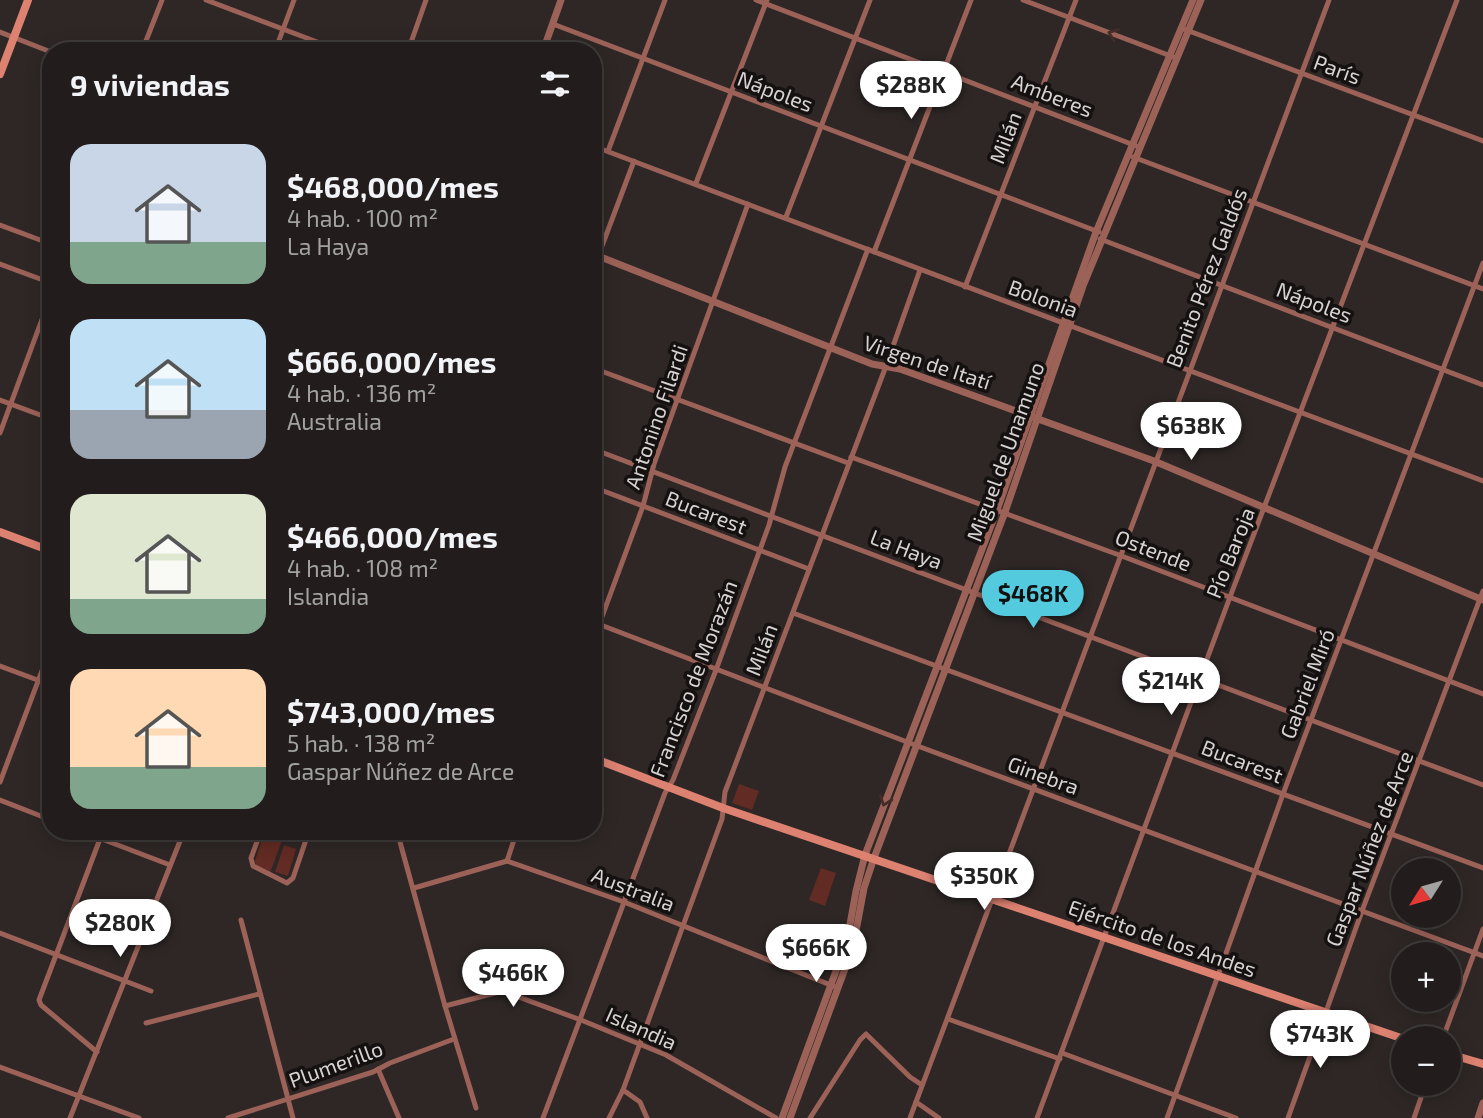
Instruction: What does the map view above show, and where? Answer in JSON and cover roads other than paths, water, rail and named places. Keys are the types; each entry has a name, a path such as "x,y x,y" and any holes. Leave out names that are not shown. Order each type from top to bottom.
{"main road":[{"path":"0,74 27,0"},
{"path":"0,532 42,548"},
{"name":"Ejército de los Andes","path":"602,761 723,808 1391,1035"},
{"path":"1461,1058 1483,1064"}],"street":[{"path":"146,42 162,0"},
{"path":"206,0 317,42"},
{"path":"278,42 294,0"},
{"path":"411,42 426,0"},
{"path":"546,42 561,0"},
{"path":"608,151 665,0"},
{"name":"Amberes","path":"756,0 1135,145"},
{"path":"786,217 870,0"},
{"name":"Francisco de Morazán","path":"543,1118 624,902 716,670 760,550 795,442 871,250 910,161 971,0"},
{"path":"1023,0 1173,57"},
{"name":"Milán","path":"965,287 1076,0"},
{"name":"Miguel de Unamuno","path":"1185,29 1193,0"},
{"name":"Miguel de Unamuno","path":"790,1118 834,986 849,932 856,891 1001,511 1099,235 1185,29 1202,0"},
{"name":"Benito Pérez Galdós","path":"910,1118 1329,0"},
{"name":"Pío Baroja","path":"1037,1118 1199,678 1457,0"},
{"path":"696,183 766,2"},
{"name":"Nápoles","path":"553,24 600,42"},
{"name":"París","path":"1185,29 1483,141"},
{"path":"0,32 42,48"},
{"name":"Nápoles","path":"602,43 1483,385"},
{"name":"Bolonia","path":"602,149 1483,481"},
{"path":"1131,157 1483,289"},
{"path":"602,240 634,161"},
{"name":"Antonino Filardi","path":"602,609 643,506 748,204"},
{"path":"0,225 42,241"},
{"name":"Virgen de Itatí","path":"602,257 831,349 872,364 900,369 1154,461 1482,597"},
{"name":"Gabriel Miró","path":"1167,1118 1283,794 1483,263"},
{"path":"0,264 42,280"},
{"name":"Milán","path":"609,1118 623,1090 722,819 724,792 920,270"},
{"path":"0,433 42,320"},
{"path":"602,371 848,464"},
{"path":"0,400 42,416"},
{"name":"La Haya","path":"602,452 1483,785"},
{"name":"Ostende","path":"850,457 1119,555 1483,694"},
{"name":"Bucarest","path":"602,490 808,569"},
{"name":"Gaspar Núñez de Arce","path":"1288,1118 1362,911 1482,597"},
{"name":"Bucarest","path":"793,613 1483,868"},
{"name":"Ginebra","path":"602,626 1483,956"},
{"path":"0,666 42,682"},
{"path":"0,782 42,670"},
{"path":"0,800 42,816"},
{"path":"97,1052 39,1003 100,840"},
{"path":"103,840 170,865"},
{"path":"70,1118 180,840"},
{"path":"258,840 251,859 253,866 287,883 293,878 306,840"},
{"path":"400,840 444,1006 476,1108"},
{"path":"414,888 507,861 514,840"},
{"name":"Australia","path":"507,861 624,902 834,986"},
{"path":"241,920 293,1118"},
{"path":"1447,1026 1483,929"},
{"path":"0,933 151,991"},
{"name":"Miguel de Unamuno","path":"782,1118 834,986"},
{"name":"Islandia","path":"444,1006 505,992 666,1055 776,1118"},
{"path":"146,1023 259,994"},
{"path":"948,1019 1236,1118"},
{"path":"810,1118 866,1034 910,1077 922,1085"},
{"name":"Plumerillo","path":"228,1118 378,1069 454,1039"},
{"path":"0,1067 139,1118"},
{"path":"378,1069 399,1118"},
{"path":"623,1090 640,1102 647,1118"},
{"path":"1414,1118 1422,1096"},
{"path":"916,1102 939,1118"},
{"path":"1478,1118 1483,1103"}]}
